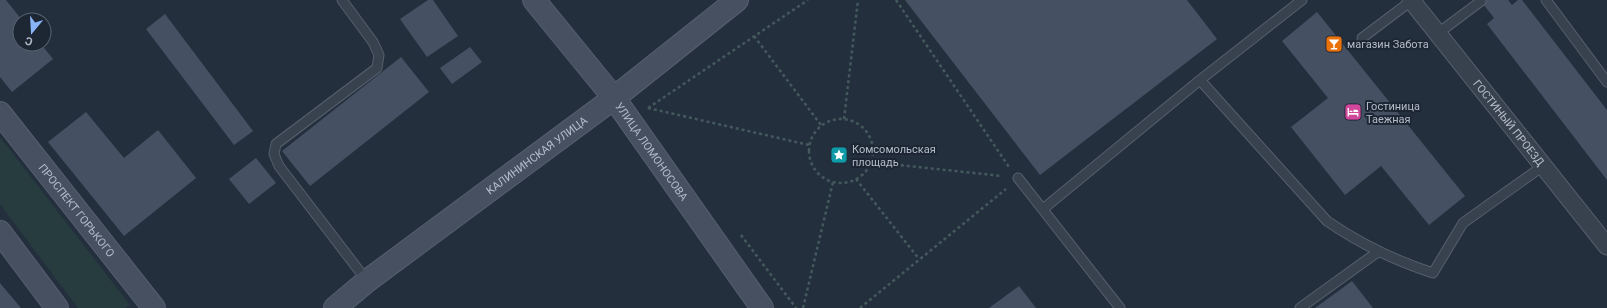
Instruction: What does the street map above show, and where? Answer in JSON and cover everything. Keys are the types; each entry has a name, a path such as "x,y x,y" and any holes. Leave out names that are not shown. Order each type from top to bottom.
{"main road":[{"name":"УЛИЦА ЛОМОНОСОВА","path":"534,0 614,98 762,308"},
{"name":"КАЛИНИНСКАЯ УЛИЦА","path":"335,308 367,281 614,98 737,0"},
{"name":"ПРОСПЕКТ ГОРЬКОГО","path":"0,113 154,308"},
{"path":"0,232 57,308"}],"street":[{"name":"ГОСТИНЫЙ ПРОЕЗД","path":"1411,0 1607,246"}],"lane":[{"path":"342,0 373,42 379,55 377,68 276,144 274,154 279,166 367,281"},
{"path":"1043,209 1200,80 1302,0"},
{"path":"1362,38 1411,0"},
{"path":"1546,0 1607,82"},
{"path":"1437,34 1481,1"},
{"path":"1200,80 1327,221 1347,235 1379,251 1414,267 1433,273 1463,223 1543,166"},
{"path":"1018,178 1120,308"},
{"path":"1300,308 1379,251"}],"path":[{"path":"648,108 808,0"},
{"path":"844,119 858,0"},
{"path":"896,0 1018,178"},
{"path":"754,36 821,125"},
{"path":"648,108 652,114"},
{"path":"648,108 809,145"},
{"path":"844,119 855,122 864,128 871,138 874,150 872,162 865,172 856,179 845,183 833,182 822,177 814,168 810,157 809,145 813,134 821,125 832,120 844,119"},
{"path":"872,162 1018,178"},
{"path":"860,308 1018,178"},
{"path":"856,179 919,259"},
{"path":"803,308 833,182"},
{"path":"739,234 796,308"}],"green space":[{"path":"0,137 130,305 125,308 78,308 0,204"}],"building":[{"path":"0,0 6,0 16,12 12,12 12,52 47,52 53,59 12,92 0,77"},
{"path":"428,0 433,0 458,36 427,57 400,19"},
{"path":"905,0 1187,0 1217,39 1040,175"},
{"path":"1480,0 1508,0 1512,5 1518,0 1522,0 1607,110 1607,180 1487,24 1494,18"},
{"name":"Гостиница Таежная","path":"1317,12 1465,196 1429,225 1381,166 1345,195 1291,127 1328,98 1282,41"},
{"path":"165,14 253,131 234,145 146,29"},
{"path":"470,47 482,62 452,84 440,68"},
{"path":"401,57 429,92 310,186 282,151"},
{"path":"86,112 124,158 158,130 196,178 124,236 48,142"},
{"path":"256,158 276,183 249,204 229,179"},
{"path":"1352,281 1373,308 1315,308"},
{"path":"0,283 21,308 0,308"},
{"path":"1019,286 1036,308 989,308"}],"place":[{"name":"магазин Забота","path":"1334,44"},
{"name":"Гостиница Таежная","path":"1353,112"},
{"name":"Комсомольская площадь","path":"839,155"}]}
